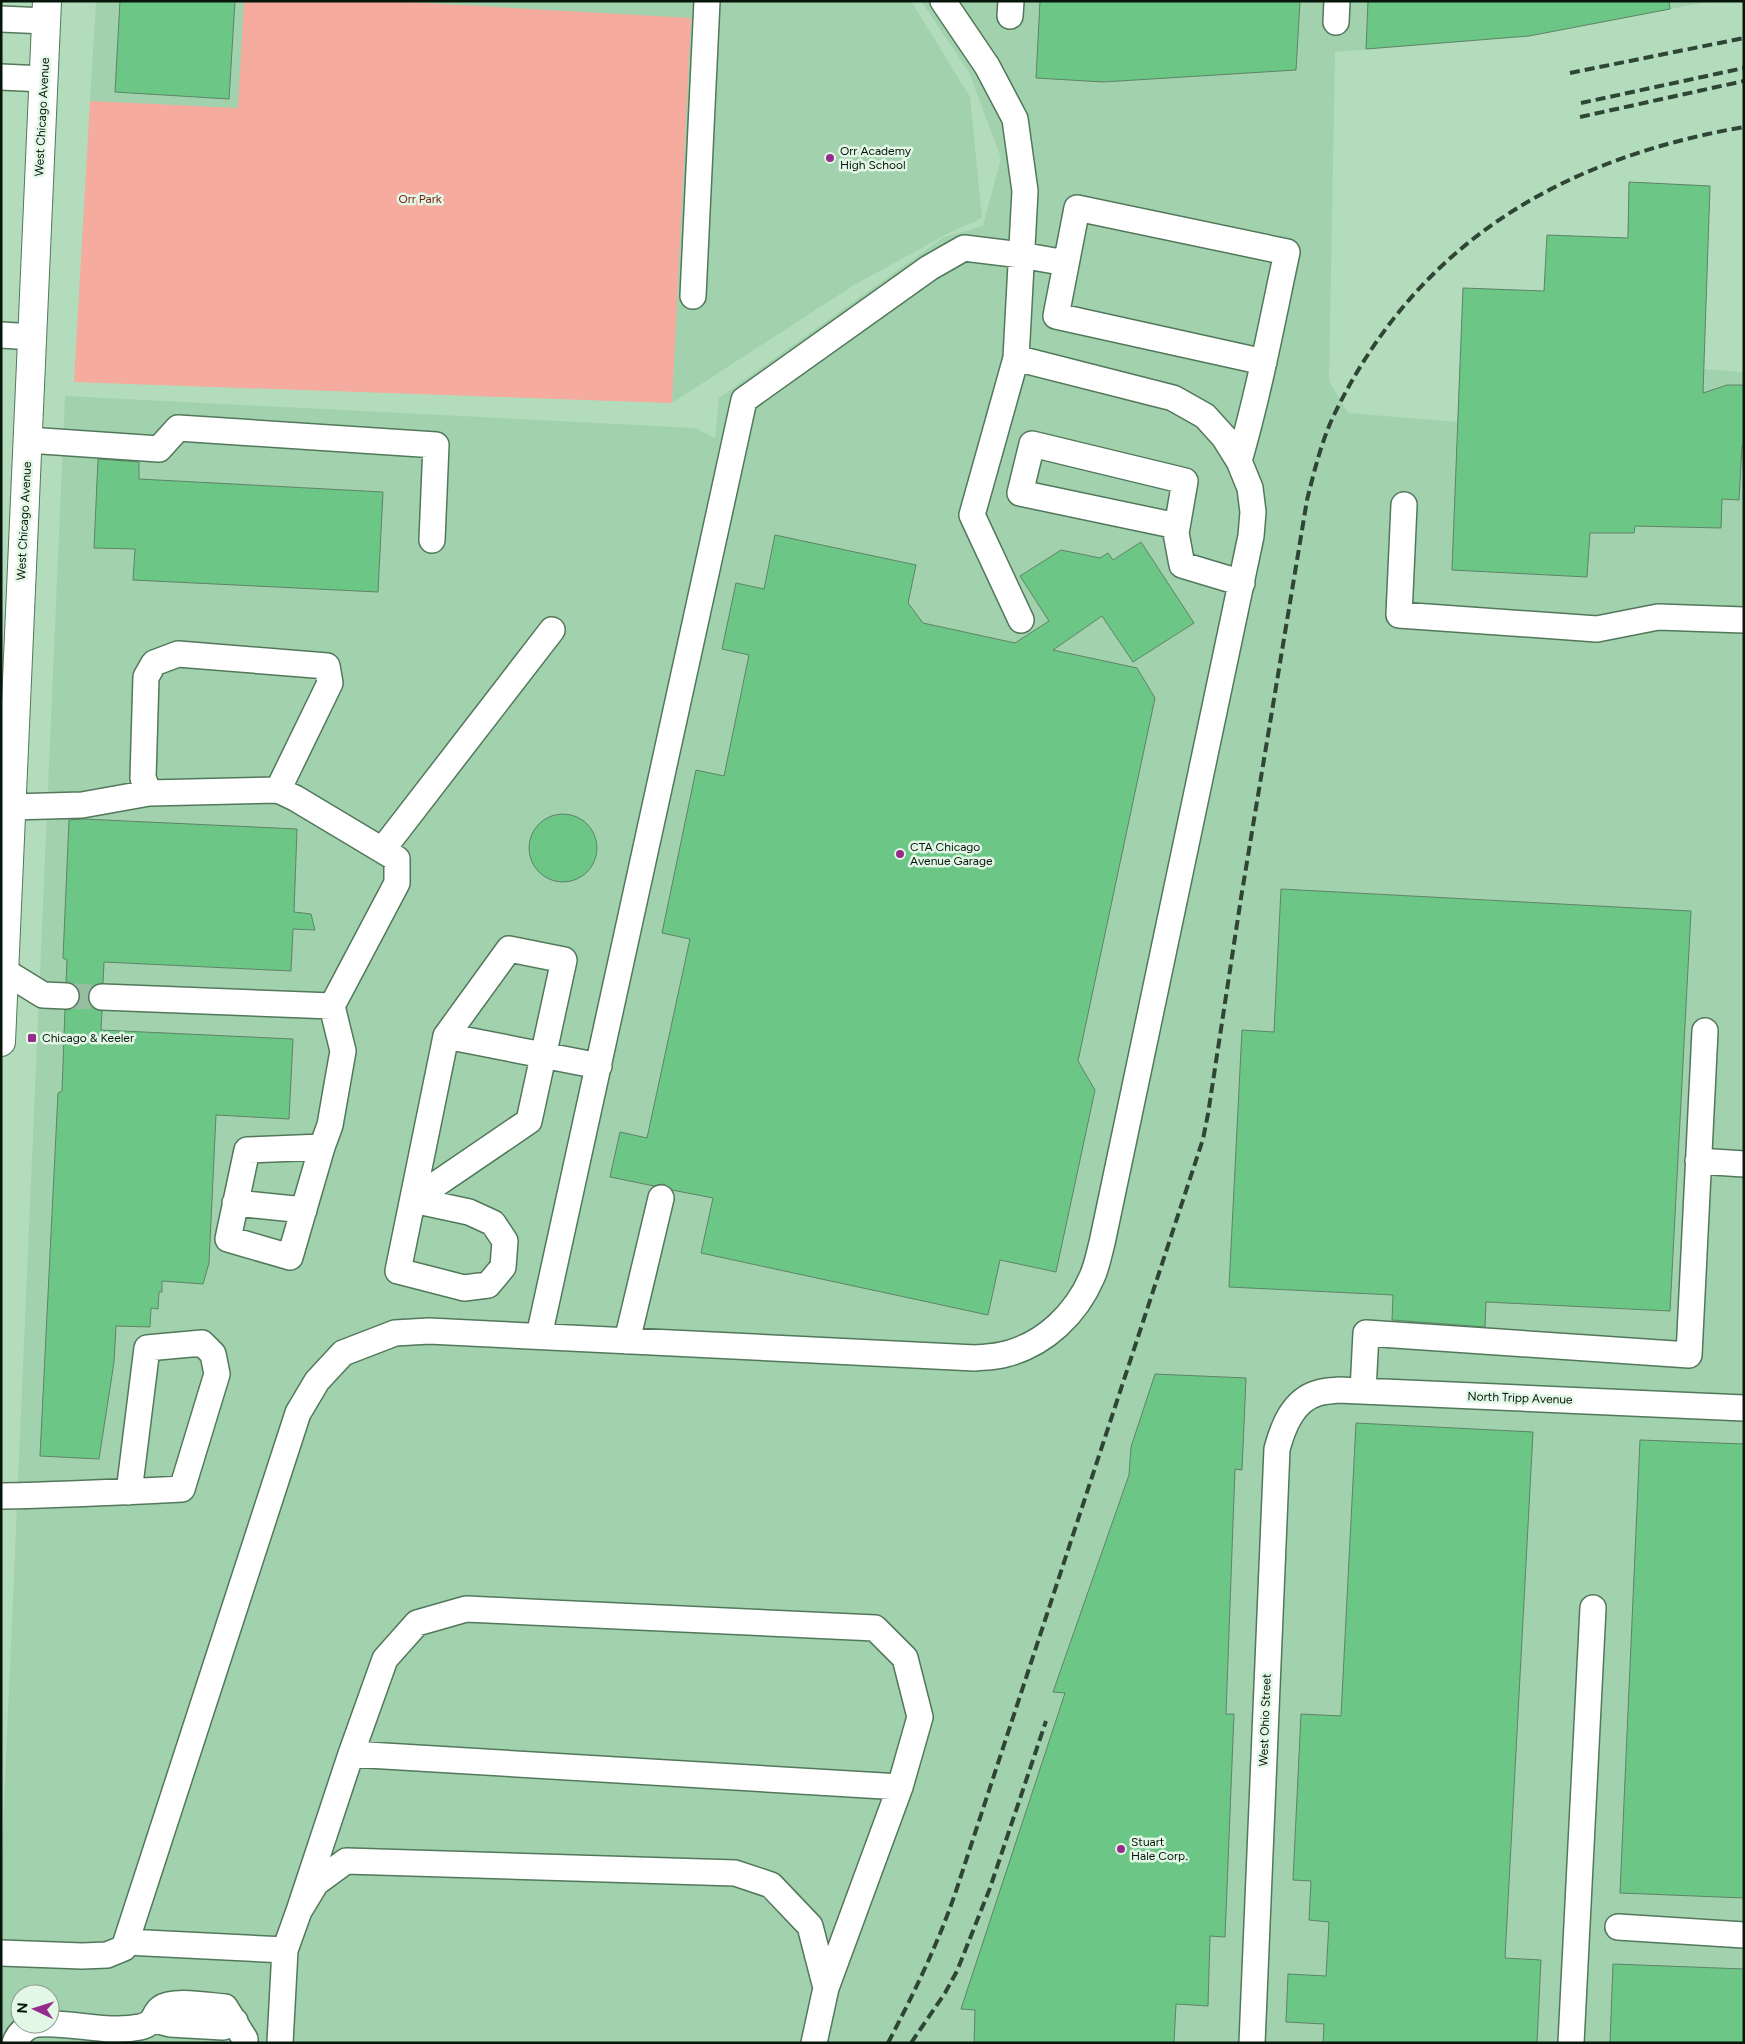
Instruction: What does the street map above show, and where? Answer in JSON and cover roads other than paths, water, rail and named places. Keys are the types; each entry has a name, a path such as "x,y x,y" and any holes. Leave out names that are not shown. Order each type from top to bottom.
{"main road":[{"name":"West Chicago Avenue","path":"1,1042 5,892 12,807 10,653 28,440 47,11"}],"street":[{"path":"693,296 707,1"},
{"path":"943,1 987,66 1015,119 1025,191 1016,358 972,515 1021,620"},
{"path":"1,19 47,11"},
{"path":"1,77 44,79"},
{"path":"1239,461 1256,402 1287,252 1077,208 1056,316 1264,362"},
{"path":"540,1336 744,400 929,268 964,248 1066,263"},
{"path":"1,335 32,337"},
{"path":"1,1953 107,1955 124,1948 298,1413 317,1380 343,1353 395,1333 429,1331 975,1358 1004,1355 1029,1346 1056,1328 1076,1304 1092,1276 1102,1243 1242,583 1251,536 1253,512 1250,488 1239,461 1224,437 1205,416 1173,398 1016,358"},
{"path":"28,440 159,449 178,428 436,444 432,540"},
{"path":"1177,526 1020,492 1032,444 1185,481 1176,533 1182,565 1242,583"},
{"path":"1404,505 1399,614 1597,629 1658,617 1744,620"},
{"path":"383,849 552,630"},
{"path":"149,793 142,778 146,677 154,663 178,654 327,666 330,683 278,790"},
{"path":"12,807 82,805 149,793 278,790 383,849 396,859 397,883 332,1006 344,1052 330,1125 290,1257 228,1240 247,1150 322,1147"},
{"path":"509,949 564,960 529,1121 413,1200 469,1212 493,1223 505,1240 503,1267 488,1285 464,1288 398,1271 446,1036 509,949"},
{"path":"3,971 43,995 66,996"},
{"path":"102,997 332,1006"},
{"path":"1363,1391 1366,1334 1689,1355 1705,1031"},
{"path":"446,1036 599,1066"},
{"path":"1698,1161 1744,1164"},
{"path":"627,1341 661,1198"},
{"path":"235,1203 304,1210"},
{"path":"1,1496 130,1492 182,1489 216,1374 214,1354 202,1343 147,1348 130,1492"},
{"name":"North Tripp Avenue","path":"1299,1403 1316,1393 1338,1390 1744,1408"},
{"name":"West Ohio Street","path":"1252,2043 1277,1449 1284,1425 1299,1403"},
{"path":"1744,1403 1744,1408"},
{"path":"1571,2043 1593,1608"},
{"path":"280,2043 285,1950 385,1659 418,1623 466,1609 876,1628 905,1658 920,1717 900,1787 826,1988 814,2043"},
{"path":"351,1754 900,1787"},
{"path":"299,1910 316,1883 346,1861 735,1873 771,1885 810,1926 826,1988"},
{"path":"1618,1927 1744,1934"},
{"path":"126,1942 285,1950"},
{"path":"15,2043 18,2034 35,2024 125,2029 142,2026 154,2020 160,2009 169,2004 225,2007 240,2032"}],"tunnel":[{"path":"66,996 102,997"}],"railway":[{"path":"1570,73 1744,38"},
{"path":"1581,103 1744,68"},
{"path":"1580,117 1744,81"},
{"path":"888,2043 925,1968 956,1891 1203,1139 1307,500 1321,447 1333,417 1367,356 1406,303 1451,258 1500,219 1555,187 1613,161 1677,142 1744,127"},
{"path":"911,2043 945,1993 957,1971 990,1888 1046,1721"}],"place":[{"name":"Orr Academy High School","path":"830,158"},
{"name":"CTA Chicago Avenue Garage","path":"900,854"},
{"name":"Chicago & Keeler","path":"32,1038"},
{"name":"Stuart Hale Corp.","path":"1121,1849"}],"park label":[{"name":"Orr Park","path":"420,199"}]}
